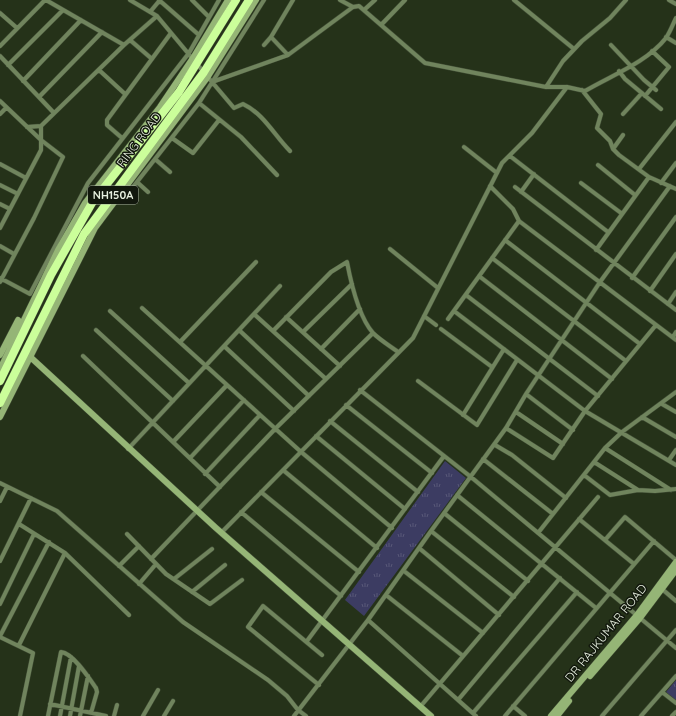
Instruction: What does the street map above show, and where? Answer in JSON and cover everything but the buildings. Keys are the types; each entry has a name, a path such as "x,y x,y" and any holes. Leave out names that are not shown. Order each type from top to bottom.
{"highway":[{"name":"RING ROAD","path":"0,381 51,275 92,203 179,92 193,58 236,0"},
{"name":"RING ROAD","path":"0,404 28,355 84,234 208,78 249,0"}],"street":[{"path":"0,46 46,0 124,45"},
{"path":"130,0 157,16 234,108 243,104 250,107 272,128 290,150"},
{"path":"150,12 159,0 199,35"},
{"path":"192,0 209,17"},
{"path":"0,101 41,140 61,154 63,160 0,280 30,294 88,183 122,138 193,58 199,35 219,0"},
{"path":"122,202 199,103 208,78 256,0"},
{"path":"208,78 264,0"},
{"path":"340,0 346,1 353,7"},
{"path":"364,10 375,0"},
{"path":"381,25 405,0"},
{"path":"514,0 574,49"},
{"path":"546,87 563,61 574,49 593,30 610,18 626,0"},
{"path":"669,0 676,4"},
{"path":"0,369 58,250 85,203 160,107 193,58 226,1"},
{"path":"264,45 271,37 291,1"},
{"path":"346,1 346,11"},
{"path":"208,78 288,55 346,11 353,7 359,6 425,63 546,87 568,86 585,91 631,65 652,51 666,37 676,18"},
{"path":"8,64 63,10"},
{"path":"0,13 17,28"},
{"path":"27,127 41,126 124,45 157,16"},
{"path":"23,80 81,20"},
{"path":"39,97 102,32"},
{"path":"122,138 105,122 171,33"},
{"path":"271,37 288,55"},
{"path":"666,37 676,43"},
{"path":"130,40 152,59"},
{"path":"611,45 656,90"},
{"path":"624,114 644,95 669,67 652,51"},
{"path":"0,56 54,113"},
{"path":"99,70 125,94"},
{"path":"619,71 625,79 661,109"},
{"path":"221,533 360,390 413,338 502,163 532,133 568,86"},
{"path":"582,90 601,114 597,128 610,141 613,150 649,177 676,189"},
{"path":"199,103 241,137 277,175"},
{"path":"0,114 6,108"},
{"path":"172,138 193,153 219,120"},
{"path":"639,169 676,122"},
{"path":"1,226 41,150 41,126"},
{"path":"613,150 623,135"},
{"path":"464,147 497,174"},
{"path":"510,156 608,232"},
{"path":"155,160 170,172"},
{"path":"661,183 676,163"},
{"path":"0,164 26,178"},
{"path":"598,164 635,195"},
{"path":"96,174 106,175"},
{"path":"521,192 534,174"},
{"path":"596,250 621,213 649,177"},
{"path":"137,182 148,192"},
{"path":"581,183 621,213"},
{"path":"0,185 18,194"},
{"path":"490,186 513,209 519,221 674,339 676,332"},
{"path":"294,716 350,645 457,495 495,445 526,394 600,282 670,186"},
{"path":"515,187 613,264 676,310"},
{"path":"0,204 10,209"},
{"path":"632,278 676,217"},
{"path":"448,319 519,221"},
{"path":"505,240 586,304 640,344"},
{"path":"0,246 14,254"},
{"path":"390,249 438,288"},
{"path":"650,291 676,254"},
{"path":"492,258 626,361"},
{"path":"180,342 256,262"},
{"path":"272,331 331,272 347,262 360,309 373,333 398,352"},
{"path":"479,276 612,379"},
{"path":"303,332 352,284"},
{"path":"128,449 280,286"},
{"path":"668,304 676,292"},
{"path":"466,295 598,396"},
{"path":"142,308 300,452 392,528"},
{"path":"321,349 360,309"},
{"path":"110,311 189,383"},
{"path":"454,311 585,411 676,465"},
{"path":"254,314 326,379"},
{"path":"424,316 436,325"},
{"path":"286,317 340,366"},
{"path":"0,355 18,320"},
{"path":"506,428 553,458 585,411 656,325"},
{"path":"441,329 492,367"},
{"path":"96,330 173,401"},
{"path":"239,330 309,396"},
{"path":"151,559 294,410 373,333"},
{"path":"224,346 294,410"},
{"path":"463,415 504,350"},
{"path":"0,417 28,355 197,512 431,716"},
{"path":"82,356 220,488"},
{"path":"418,381 477,425 517,360"},
{"path":"173,442 227,385"},
{"path":"360,390 471,477 676,648"},
{"path":"538,533 605,448 622,432 662,404 676,392"},
{"path":"526,394 573,430"},
{"path":"190,458 244,400"},
{"path":"662,404 676,412"},
{"path":"346,405 432,474"},
{"path":"516,412 563,444"},
{"path":"205,474 260,415"},
{"path":"642,418 676,437"},
{"path":"330,421 418,492"},
{"path":"316,436 405,509"},
{"path":"495,445 512,455 566,498"},
{"path":"605,448 671,490"},
{"path":"669,460 676,450"},
{"path":"307,641 444,456"},
{"path":"484,459 553,514"},
{"path":"594,462 638,490"},
{"path":"283,470 377,548"},
{"path":"584,475 610,495 638,490 676,489"},
{"path":"0,483 57,511 183,622 268,680 287,696 298,710 306,716"},
{"path":"0,500 7,486"},
{"path":"261,492 359,572"},
{"path":"457,495 596,608"},
{"path":"420,707 598,497"},
{"path":"0,560 31,498"},
{"path":"241,512 341,596"},
{"path":"444,513 528,580"},
{"path":"605,540 625,517 676,561"},
{"path":"579,519 634,564"},
{"path":"19,524 65,553 129,615"},
{"path":"431,531 514,597"},
{"path":"0,604 34,534"},
{"path":"127,534 174,580 210,604 242,580"},
{"path":"20,716 34,653 19,644 0,637 48,542"},
{"path":"504,716 609,592 654,542"},
{"path":"119,566 139,546"},
{"path":"419,548 499,615"},
{"path":"174,580 212,549"},
{"path":"19,644 65,553"},
{"name":"DR RAJKUMAR ROAD","path":"557,716 638,616 676,561"},
{"path":"139,584 156,564"},
{"path":"192,592 225,565"},
{"name":"DR RAJKUMAR ROAD","path":"551,716 662,589 676,570"},
{"path":"404,571 483,633"},
{"path":"458,700 560,578"},
{"path":"662,589 676,601"},
{"path":"368,620 475,714 577,592"},
{"path":"386,595 463,656"},
{"path":"319,685 248,627 263,606 322,655"},
{"path":"602,716 676,630"},
{"path":"48,716 61,652 66,652 71,657 88,676 97,692 91,713"},
{"path":"60,716 71,657"},
{"path":"70,716 79,666"},
{"path":"80,716 88,676"},
{"path":"642,716 676,676"},
{"path":"143,716 158,690"},
{"path":"662,692 676,703"},
{"path":"164,716 173,701"},
{"path":"50,704 106,716"},
{"path":"114,716 116,705"},
{"path":"513,706 525,716"},
{"path":"672,716 676,712"}],"green space":[{"path":"445,461 466,478 364,616 345,600"},
{"path":"676,680 676,701 666,692"}]}
